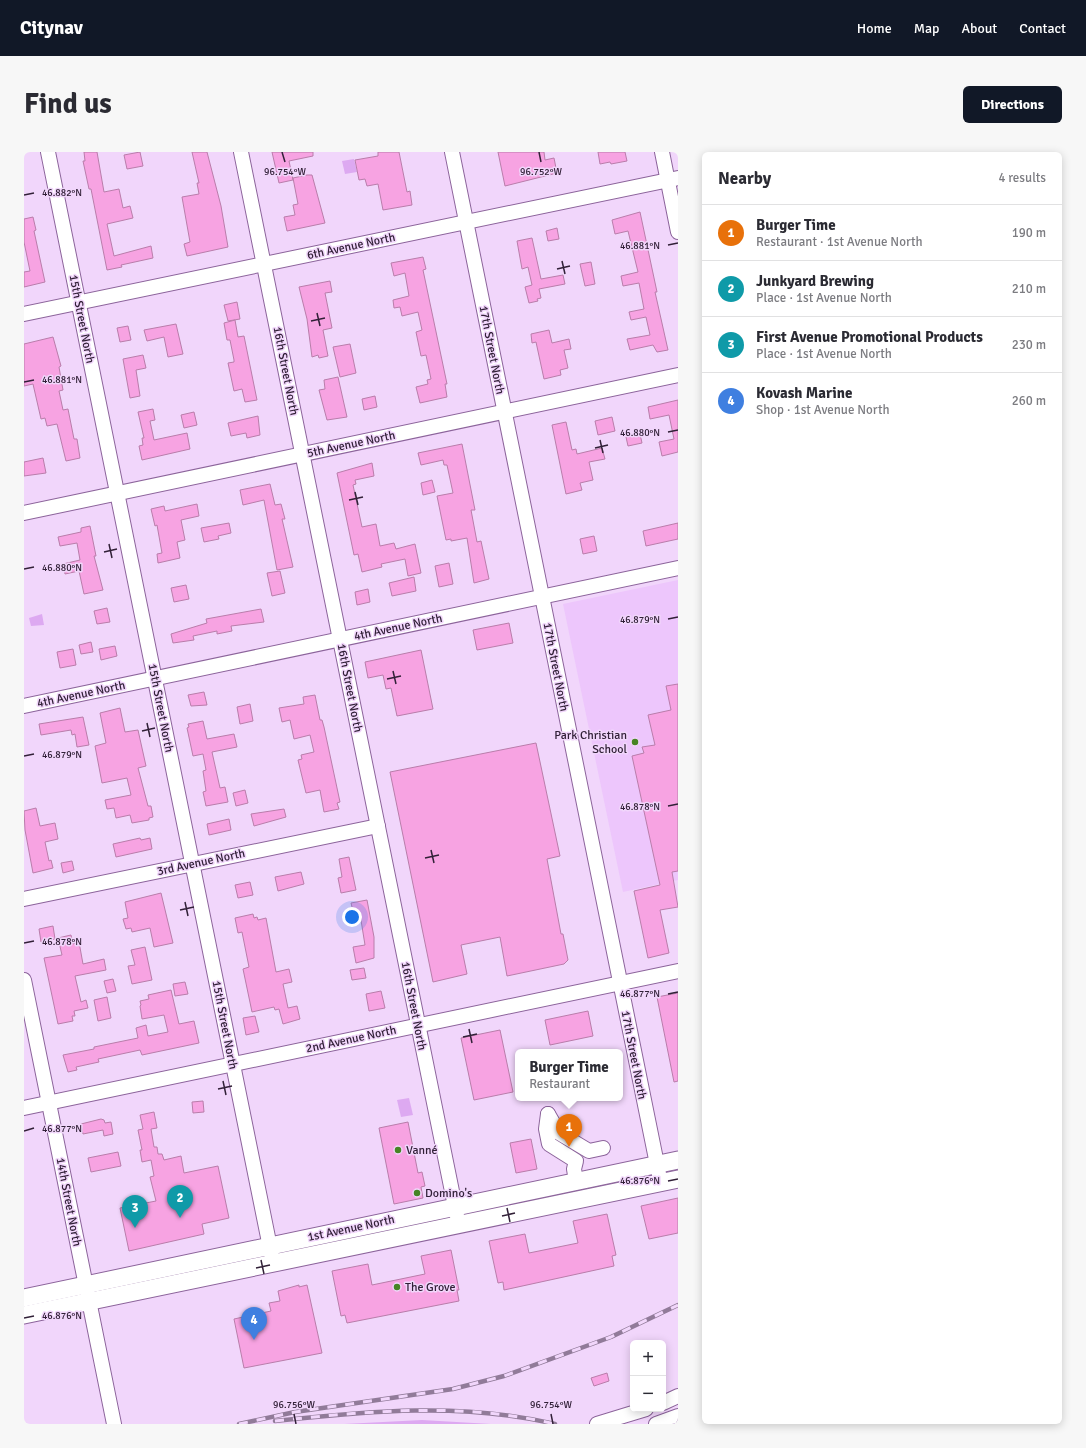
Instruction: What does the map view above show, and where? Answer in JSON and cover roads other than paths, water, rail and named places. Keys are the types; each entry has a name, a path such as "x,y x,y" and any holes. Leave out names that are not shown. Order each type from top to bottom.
{"main road":[{"name":"1st Avenue North","path":"24,1315 87,1293 269,1245 678,1160"},
{"name":"1st Avenue North","path":"24,1298 87,1293 273,1263 678,1179"}],"street":[{"name":"15th Street North","path":"48,152 273,1263"},
{"name":"16th Street North","path":"241,152 459,1224"},
{"name":"17th Street North","path":"452,152 660,1183"},
{"path":"662,152 673,179 678,232"},
{"name":"6th Avenue North","path":"24,314 673,179"},
{"name":"5th Avenue North","path":"24,513 678,375"},
{"name":"4th Avenue North","path":"24,706 678,568"},
{"name":"3rd Avenue North","path":"24,899 378,826"},
{"name":"2nd Avenue North","path":"24,1108 678,971"},
{"name":"14th Street North","path":"24,980 114,1424"},
{"path":"576,1181 574,1169 576,1161 549,1144 546,1129 548,1114 559,1133 589,1152 603,1148"},
{"path":"666,1402 678,1396"},
{"path":"597,1424 636,1412"},
{"path":"656,1424 678,1416"}],"railway":[{"path":"239,1424 295,1412 453,1389 504,1376 611,1337 678,1305"},
{"path":"275,1421 345,1414 415,1410 485,1413 520,1417 555,1424"}],"place":[{"name":"Park Christian School","path":"635,742"},
{"name":"Burger Time","path":"569,1147"},
{"name":"Vanné","path":"398,1150"},
{"name":"Domino's","path":"417,1193"},
{"name":"Junkyard Brewing","path":"180,1218"},
{"name":"First Avenue Promotional Products","path":"135,1228"},
{"name":"The Grove","path":"397,1287"},
{"name":"Kovash Marine","path":"254,1340"}]}
